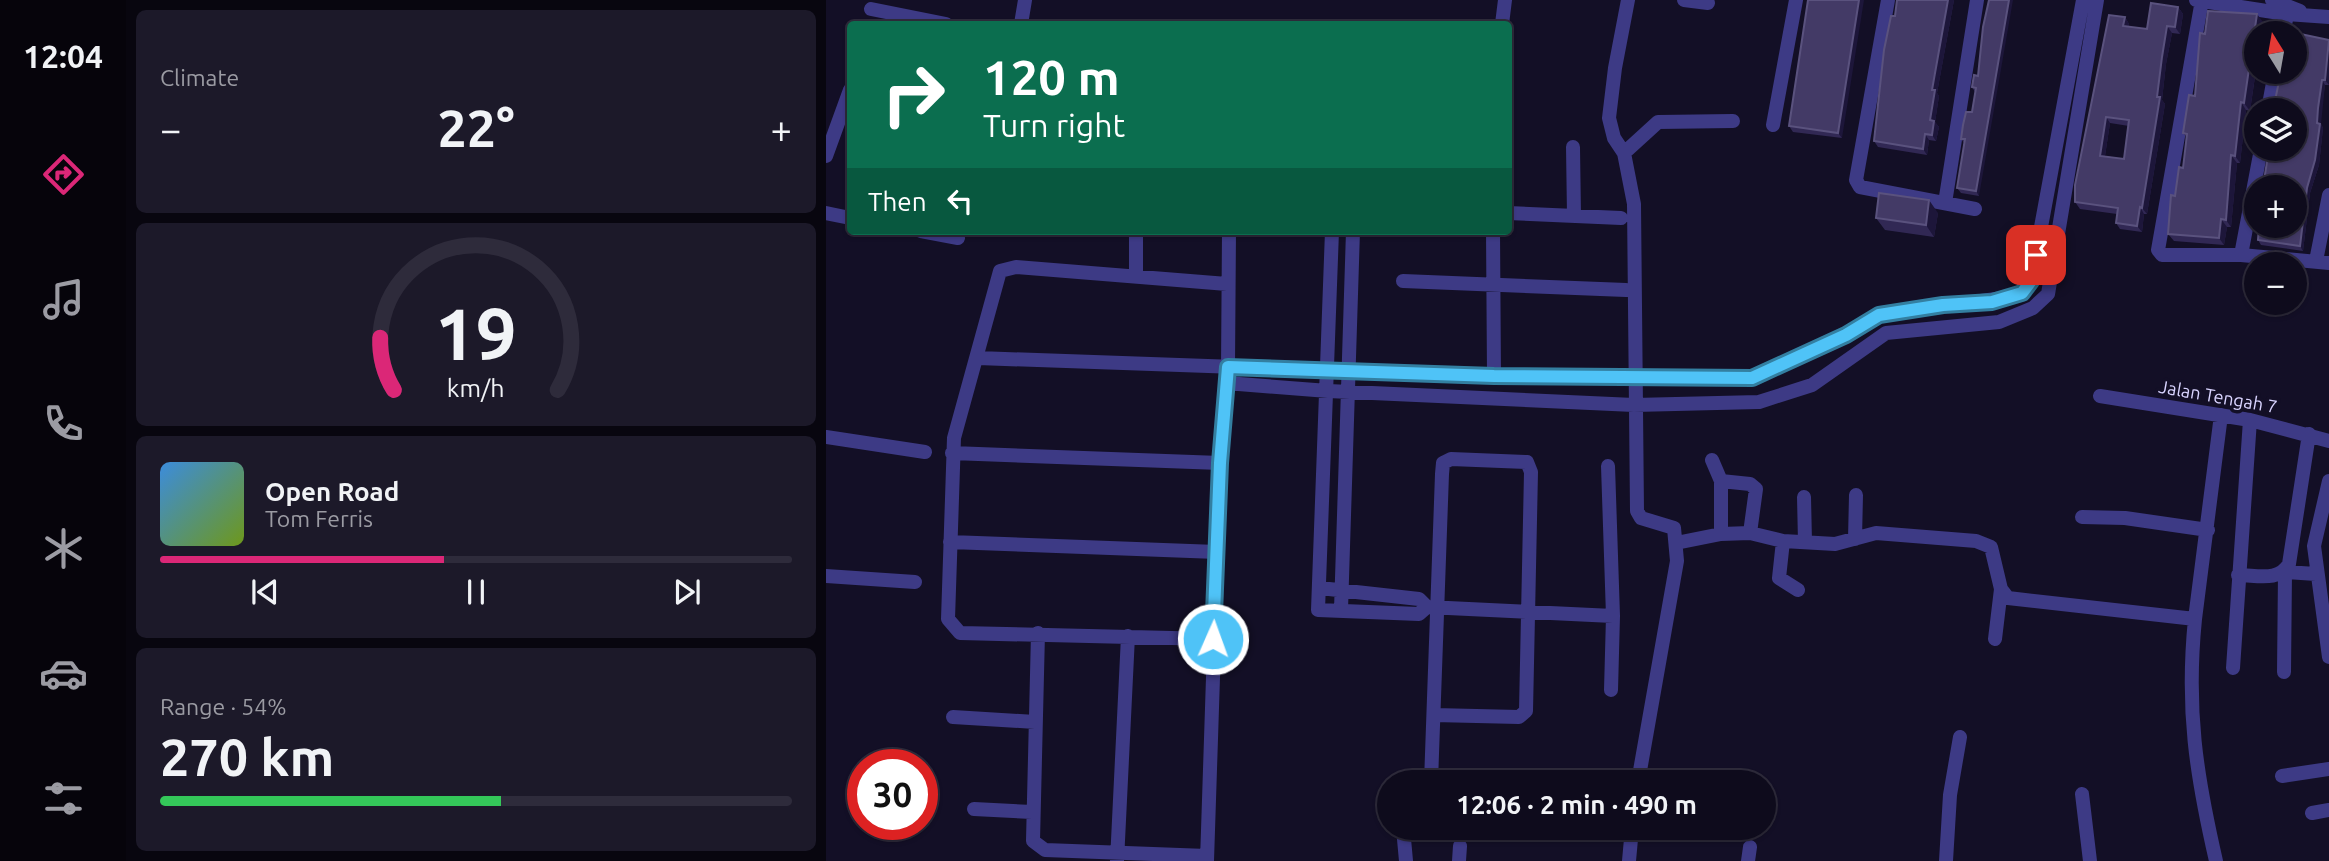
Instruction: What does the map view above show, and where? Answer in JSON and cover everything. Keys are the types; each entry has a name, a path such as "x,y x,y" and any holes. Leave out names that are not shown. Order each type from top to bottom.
{"street":[{"path":"1022,21 1025,0"},
{"path":"1502,21 1505,0"},
{"path":"1628,0 1609,118 1614,138 1624,153 1634,204 1637,511 1641,518 1674,528 1677,561 1640,770"},
{"path":"1684,0 1708,3"},
{"path":"1773,125 1796,0"},
{"path":"1888,0 1856,180 1860,187 1975,209"},
{"path":"1945,203 1978,0"},
{"path":"978,358 1494,376 1752,378 1764,375 1846,335 1879,315 1943,305 1992,302 2022,293 2031,281 2083,0"},
{"path":"1226,383 1328,391 1634,405 1774,400 1812,385 1886,333 1999,322 2033,308 2048,293 2097,0"},
{"path":"2329,17 2200,0 2158,250 2162,255 2241,255 2323,262 2329,195"},
{"path":"2272,0 2288,10"},
{"path":"872,4 935,21"},
{"path":"2286,21 2288,10"},
{"path":"827,153 847,98"},
{"path":"1624,153 1658,122 1732,121"},
{"path":"1573,147 1574,216"},
{"path":"2241,255 2259,161"},
{"path":"826,213 847,217"},
{"path":"1512,213 1621,218"},
{"path":"942,235 958,238"},
{"path":"1136,235 1136,276"},
{"path":"1038,633 1033,841 1045,850 1117,857 1207,859 1220,463 1228,367 1229,235"},
{"path":"1332,235 1318,610 1419,614 1432,607"},
{"path":"1341,610 1353,235"},
{"path":"1493,235 1494,376"},
{"path":"1213,639 960,633 952,627 948,618 952,453 960,410 978,358 1000,271 1016,267 1227,284"},
{"path":"1404,281 1626,290"},
{"path":"1879,315 1886,333"},
{"name":"Jalan Tengah 7","path":"2100,396 2250,420 2329,441"},
{"path":"2216,861 2198,782 2191,707 2195,620 2221,415"},
{"path":"2233,668 2250,420"},
{"path":"2284,672 2285,572 2289,564 2309,434"},
{"path":"826,437 925,452"},
{"path":"952,453 1220,463"},
{"path":"1432,770 1432,607 1443,463 1451,459 1527,461 1531,466 1525,713 1519,717 1434,715"},
{"path":"1712,460 1721,481 1721,534"},
{"path":"1608,466 1613,615 1611,690"},
{"path":"1721,481 1750,484 1756,489 1750,533"},
{"path":"2328,648 2314,546 2324,529 2329,481"},
{"path":"1855,539 1856,495"},
{"path":"1804,497 1805,542"},
{"path":"2082,517 2125,518 2208,530"},
{"path":"1676,543 1721,534 1750,533 1783,541 1835,544 1876,533 1976,541 1991,547 2001,589 1996,639"},
{"path":"1783,541 1779,578 1798,590"},
{"path":"950,542 1217,552"},
{"path":"2238,575 2277,576 2285,572 2316,574"},
{"path":"826,576 915,582"},
{"path":"1320,588 1419,599 1432,607 1613,615"},
{"path":"2001,589 2008,598 2195,620"},
{"path":"1359,611 1362,592"},
{"path":"1117,857 1128,636"},
{"path":"953,717 1035,722"},
{"path":"1946,861 1950,795 1960,737"},
{"path":"2282,776 2329,769"},
{"path":"2082,794 2090,861"},
{"path":"974,809 1032,812"},
{"path":"2312,813 2329,810"},
{"path":"1404,840 1406,861"},
{"path":"1629,861 1631,840"},
{"path":"1459,861 1460,846"}],"building":[{"path":"1808,0 1859,0 1838,133 1789,126"},
{"path":"1897,0 1948,0 1932,90 1935,90 1930,120 1934,121 1932,135 1925,134 1923,149 1874,141 1884,50"},
{"path":"1989,0 2009,0 1976,191 1957,188 1965,139 1961,139 1963,125 1966,112 1972,112 1976,88 1972,87 1974,75 1978,76"},
{"path":"2151,3 2178,7 2175,27 2167,26 2157,97 2160,97 2137,226 2116,223 2118,208 2075,202 2075,185 2109,15 2125,17 2123,26 2147,29","holes":["2106,117 2129,120 2124,159 2100,156"]},
{"path":"2208,11 2257,14 2256,21 2244,21 2244,84 2247,84 2244,103 2241,102 2235,156 2231,155 2226,220 2221,219 2219,238 2168,234 2171,195 2175,196 2179,167 2183,168 2187,134 2183,133 2189,95 2195,96 2200,33 2205,34"},
{"path":"2307,35 2329,40 2325,80 2322,80 2318,108 2317,123 2320,124 2315,160 2307,188 2307,175 2265,175 2267,161 2307,161 2307,98 2276,98 2278,84 2307,84"},
{"path":"1879,193 1929,200 1926,225 1876,218"},
{"path":"2258,238 2301,238 2300,246"}],"route":[{"path":"1213,639 1220,463 1228,367 1494,376 1752,378 1764,375 1846,335 1879,315 1943,305 1992,302 2022,293 2031,281 2036,255"}]}
